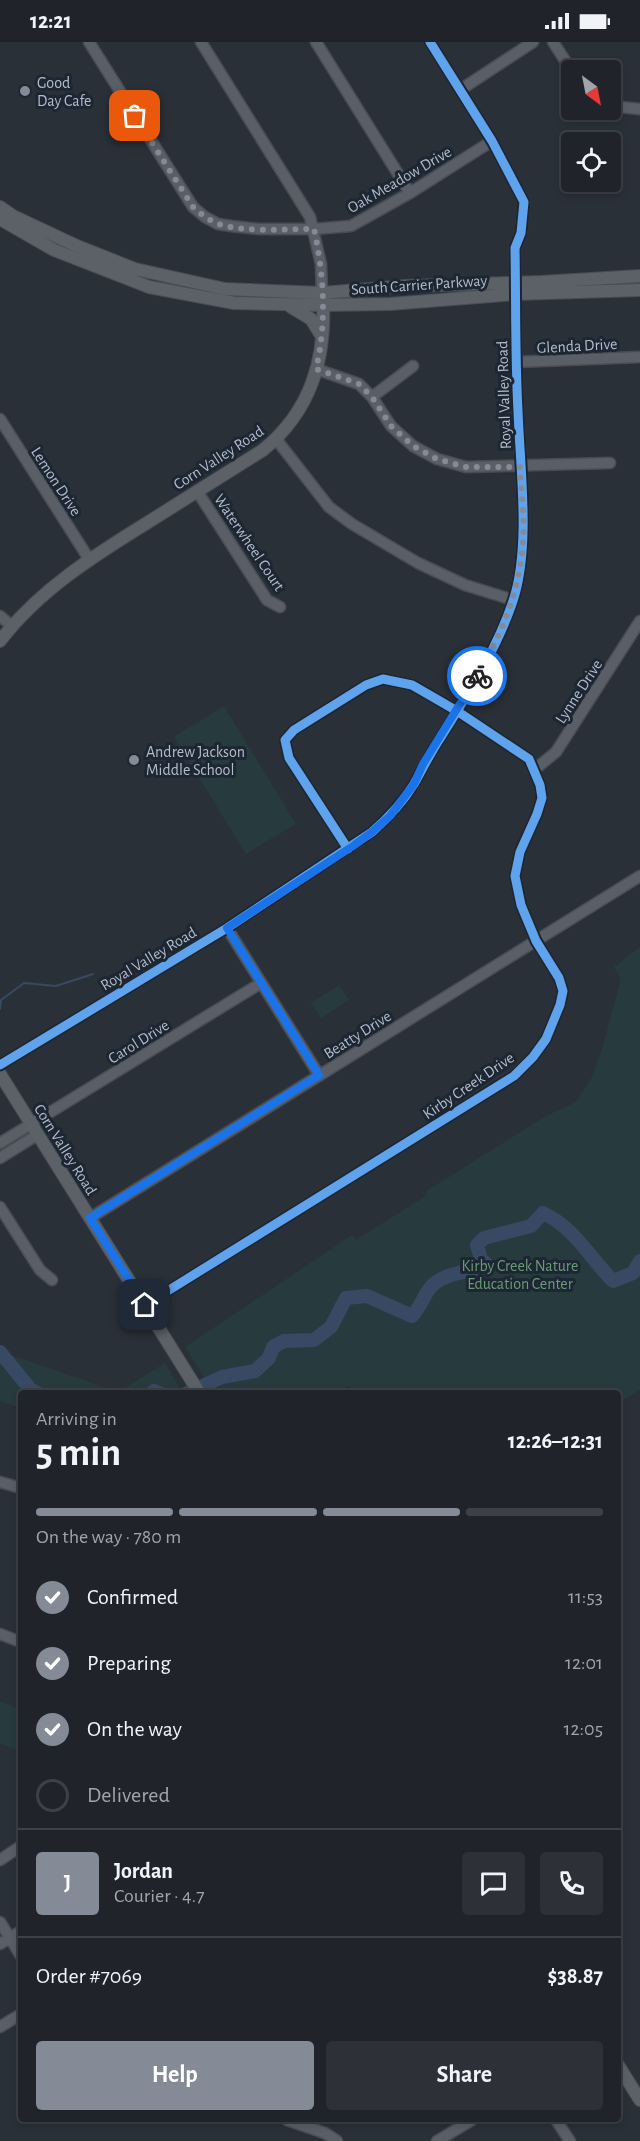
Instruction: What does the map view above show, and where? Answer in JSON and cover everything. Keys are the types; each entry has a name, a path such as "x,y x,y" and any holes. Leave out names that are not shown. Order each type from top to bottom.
{"main road":[{"name":"South Carrier Parkway","path":"0,207 13,216 77,246 135,269 225,289 323,299"},
{"name":"South Carrier Parkway","path":"0,219 54,250 149,287 203,299 234,303 284,304 405,286 640,290"},
{"name":"South Carrier Parkway","path":"515,288 640,276"},
{"name":"Corn Valley Road","path":"0,641 58,581 89,559 263,450 276,439 299,412 309,393 316,369 323,299"},
{"path":"284,304 308,316 321,335"},
{"name":"Corn Valley Road","path":"0,1074 198,1390"},
{"path":"621,2070 640,2100"}],"street":[{"name":"Oak Meadow Drive","path":"89,42 193,207 205,218 218,224 259,229 351,226 410,193 492,141"},
{"name":"Corn Valley Road","path":"201,42 310,218 321,264 323,299"},
{"path":"316,42 410,193"},
{"name":"Royal Valley Road","path":"0,1065 227,928 372,832 390,816 414,784 423,764 495,645 513,600 520,573 523,539 516,362 515,248 521,233 524,202 514,179 492,141 430,42"},
{"path":"460,90 533,42"},
{"path":"553,42 565,60"},
{"path":"621,107 640,109"},
{"name":"Glenda Drive","path":"516,362 640,357"},
{"path":"372,397 414,366"},
{"path":"316,369 359,384 372,397 391,426 413,446 437,459 465,467 609,463"},
{"name":"Lemon Drive","path":"0,419 89,559"},
{"path":"276,439 329,507 352,524 418,563 465,585 513,600"},
{"name":"Waterwheel Court","path":"197,491 267,600 280,607"},
{"path":"0,616 12,626"},
{"name":"Lynne Drive","path":"534,770 556,752 640,621"},
{"name":"Kirby Creek Drive","path":"145,1305 520,1071 534,1057 546,1039 560,1005 563,991 559,978 536,941 521,905 515,876 520,852 542,798 540,785 529,759 457,711 412,685 383,679 366,685 294,730 285,740 289,758 348,849"},
{"name":"Beatty Drive","path":"90,1218 640,876"},
{"path":"227,928 319,1075"},
{"name":"Carol Drive","path":"34,1130 261,983"},
{"path":"0,1143 34,1130"},
{"path":"0,1158 34,1130"},
{"path":"0,1207 40,1270 52,1280"},
{"path":"0,1482 18,1487"},
{"path":"0,1634 18,1641"},
{"path":"0,1860 18,1848"},
{"path":"0,1922 5,1941 18,1953"},
{"path":"5,1941 18,1933"},
{"path":"0,2027 18,2016"},
{"path":"293,2122 325,2133 337,2141"},
{"path":"437,2141 469,2122"},
{"path":"557,2122 570,2141"}],"green space":[{"path":"224,706 296,824 246,854 174,737"},
{"name":"Kirby Creek Nature Education Center","path":"640,947 640,1390 621,1401 621,1390 351,1390 349,1386 342,1390 212,1390 185,1347 352,1235 356,1240 427,1195 425,1192 544,1117 576,1102 592,1077 602,1049 621,979 614,967"},
{"path":"339,985 349,1000 321,1018 311,1003"},
{"path":"0,1351 112,1390 18,1390 18,1407 0,1401"},
{"path":"165,1363 181,1390 121,1390"},
{"path":"0,1701 18,1709 18,1751 0,1743"}],"waterway":[{"path":"0,1009 1,1000 24,983 56,986 93,974"},
{"path":"194,1390 222,1377 255,1371 269,1358 273,1347 284,1341 314,1340 331,1327 346,1298 367,1296 412,1316 435,1283 454,1274 482,1268 486,1264 481,1259 477,1245 484,1238 531,1226 543,1213 573,1235 613,1281 633,1273 640,1261"},
{"path":"0,1352 31,1390"}],"cycle path":[{"path":"0,1065 227,928 372,832 395,810 414,784 481,671 499,636 513,601 522,557 523,507 516,370 515,248 521,233 524,202 492,141 430,42"},
{"path":"145,1305 514,1076 533,1057 546,1039 560,1005 563,991 559,978 536,941 521,905 515,876 520,852 542,798 540,785 529,759 457,711 412,685 383,679 366,685 294,730 285,740 289,758 348,849"}],"way so far":[{"path":"135,116 193,207 205,218 218,224 259,229 314,229 321,264 323,305 320,352 316,369 359,384 372,397 391,426 413,446 437,459 465,467 520,467 523,539 520,573 513,600 495,645 477,676"}],"place":[{"name":"Good Day Cafe","path":"25,91"},
{"name":"Andrew Jackson Middle School","path":"134,760"}],"route":[{"path":"145,1305 90,1218 319,1075 227,928 353,846 390,816 414,784 423,764 477,676"}]}
